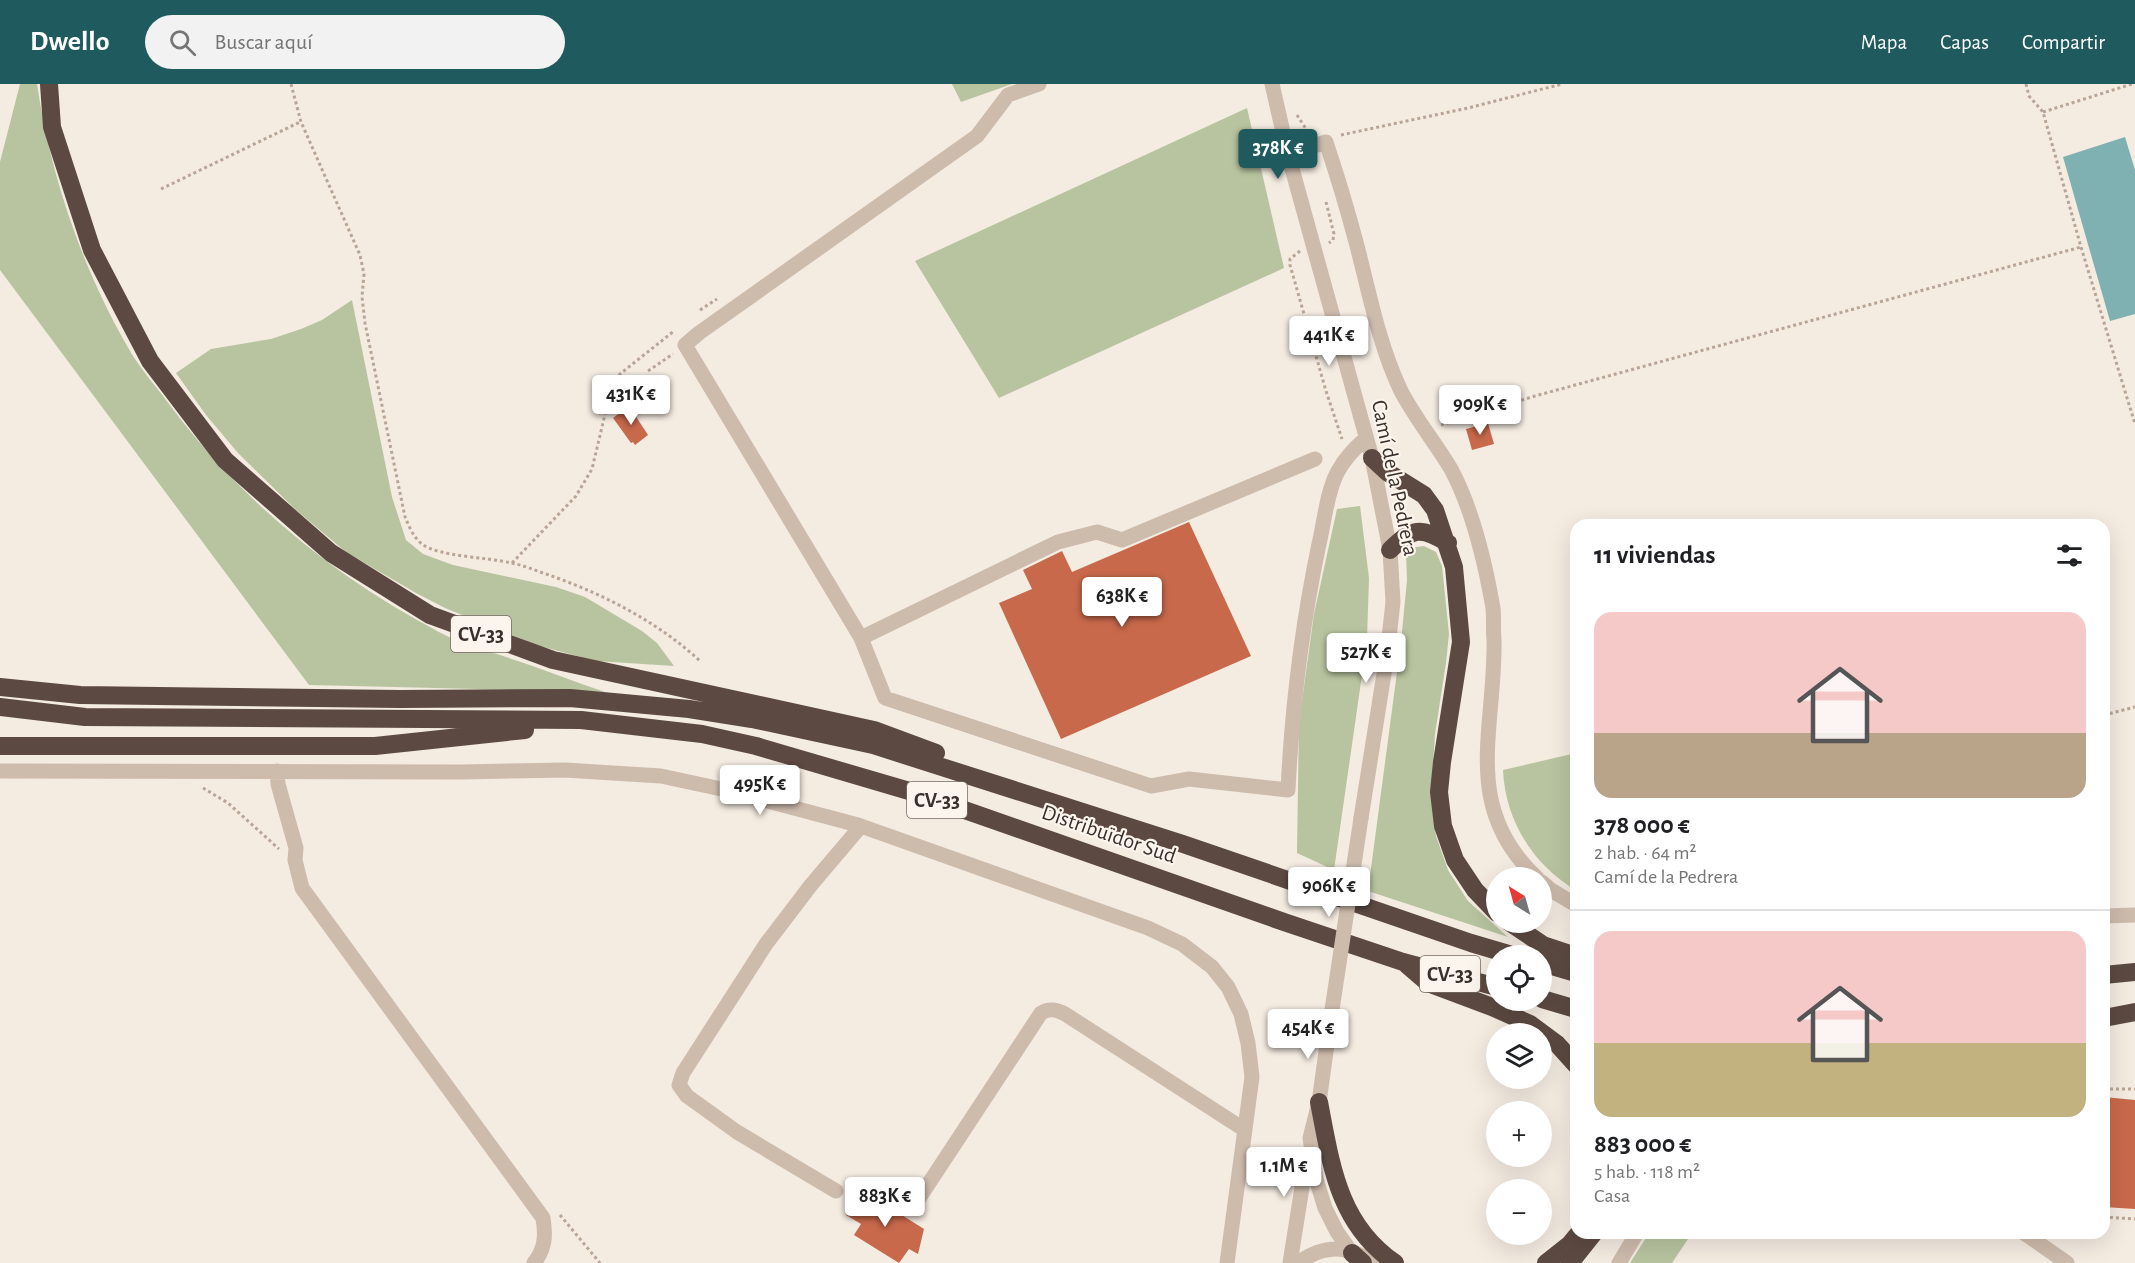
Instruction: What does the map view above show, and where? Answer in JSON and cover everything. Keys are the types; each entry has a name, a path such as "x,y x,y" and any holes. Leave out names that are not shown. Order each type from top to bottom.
{"highway":[{"name":"CV-33","path":"49,84 52,127 92,250 150,360 225,460 331,554 430,615 553,660 874,730 1183,844"},
{"path":"1372,458 1388,472 1424,495 1435,510 1448,543 1454,567 1461,642 1439,792 1443,826 1455,860 1486,901"},
{"path":"1390,550 1413,532 1429,532 1448,543"},
{"path":"0,687 80,695 400,699 570,698 689,709 752,718 873,745 1183,844"},
{"name":"CV-33","path":"0,707 85,717 581,720 702,734"},
{"path":"0,746 375,746 516,730 702,734"},
{"name":"Distribuïdor Sud","path":"702,734 756,746 916,793 1403,962 1486,984"},
{"name":"Distribuïdor Sud","path":"1183,844 1486,947"},
{"path":"1525,933 1543,945 1570,954"},
{"path":"1403,962 1428,983 1492,1006 1530,1024 1557,1044 1570,1058"},
{"path":"1552,966 1570,971"},
{"path":"2110,974 2135,972"},
{"path":"1552,1002 1570,1007"},
{"path":"2110,1011 2135,1010"},
{"path":"2110,1016 2135,1010"},
{"path":"1319,1102 1317,1134 1353,1220 1380,1252 1395,1263"},
{"path":"1546,1263 1574,1239"},
{"path":"1570,1263 1589,1239"}],"street":[{"path":"1039,84 1008,95 977,136 699,333 686,345 861,638 885,698 1151,786 1190,779 1288,790 1294,702 1308,596 1327,510 1336,475 1348,454 1366,438"},
{"name":"Camí de la Pedrera","path":"1272,84 1288,154 1372,458 1390,550 1393,603 1319,1102"},
{"path":"1288,154 1326,142 1385,350 1401,390 1452,471 1467,508 1480,549 1493,610 1494,662 1486,769 1492,810 1507,843 1528,867"},
{"path":"861,638 1058,542 1097,532 1122,540 1315,459"},
{"path":"0,771 565,770 661,776 726,790 861,826 1148,928 1182,944 1212,967 1228,987 1241,1014 1248,1043 1252,1077 1227,1263"},
{"path":"277,771 278,784 296,848 295,860 302,888 308,900 543,1218 545,1238 542,1252 534,1263"},
{"path":"836,1191 737,1132 687,1096 680,1085 683,1073 766,944 811,885 861,826"},
{"path":"1552,891 1570,901"},
{"path":"2110,916 2135,915"},
{"path":"914,1206 1041,1013 1047,1009 1065,1014 1245,1130"},
{"path":"1317,1134 1329,1194 1339,1219 1349,1235 1356,1260"},
{"path":"1290,1263 1317,1134"},
{"path":"1619,1263 1633,1239"},
{"path":"2033,1239 2067,1263"},
{"path":"1298,1263 1310,1255 1331,1247 1356,1260 1375,1263"}],"path":[{"path":"291,84 301,122 360,255 364,274 362,297 365,323 405,517 412,532 422,544 437,550 512,563 611,600 680,643 700,661"},
{"path":"1326,142 1332,137 1468,108 1562,84"},
{"path":"2026,84 2029,96 2043,112 2135,424"},
{"path":"2043,112 2132,84"},
{"path":"161,189 301,122"},
{"path":"1323,192 1334,234 1333,240 1328,244"},
{"path":"1426,430 1546,393 2081,247"},
{"path":"1302,250 1290,259 1290,266 1341,436"},
{"path":"692,316 719,298"},
{"path":"512,563 576,496 592,469 611,389 620,374 674,331"},
{"path":"648,371 686,345"},
{"path":"2110,713 2135,707"},
{"path":"2110,1089 2135,1089"},
{"path":"2110,1218 2135,1220"}],"green space":[{"path":"20,84 37,84 51,155 72,225 115,325 144,371 221,467 287,530 360,585 399,609 457,641 605,692 309,685 0,270 0,162"},
{"path":"952,84 1012,84 961,102"},
{"path":"1247,108 1284,268 999,398 915,261"},
{"path":"352,300 392,497 406,540 423,554 453,565 556,587 585,597 642,631 657,643 674,666 596,661 536,645 445,608 346,552 296,510 238,453 206,415 176,373 211,349 271,339 301,329 322,320"},
{"path":"1360,506 1369,578 1367,640 1334,870 1297,853 1299,723 1314,614 1337,509"},
{"path":"1424,546 1436,552 1442,566 1449,634 1435,734 1431,796 1436,836 1448,870 1468,901 1486,917 1486,930 1368,891 1401,642 1407,580 1406,552 1410,548"},
{"path":"1570,754 1570,886 1552,872 1552,867 1546,867 1524,839 1509,806 1503,770"},
{"path":"1645,1239 1688,1239 1672,1263 1630,1263"}],"water":[{"path":"2125,137 2135,170 2135,314 2110,321 2063,157"}],"building":[{"path":"629,406 648,435 635,445 631,443 613,418"},
{"path":"1488,423 1494,444 1472,450 1466,429"},
{"path":"1189,522 1251,656 1061,739 999,603 1032,589 1023,570 1062,551 1072,572"},
{"path":"2110,1098 2135,1100 2135,1209 2110,1207"},
{"path":"862,1190 924,1229 918,1254 909,1249 899,1263 854,1235 861,1224 846,1215"}]}
